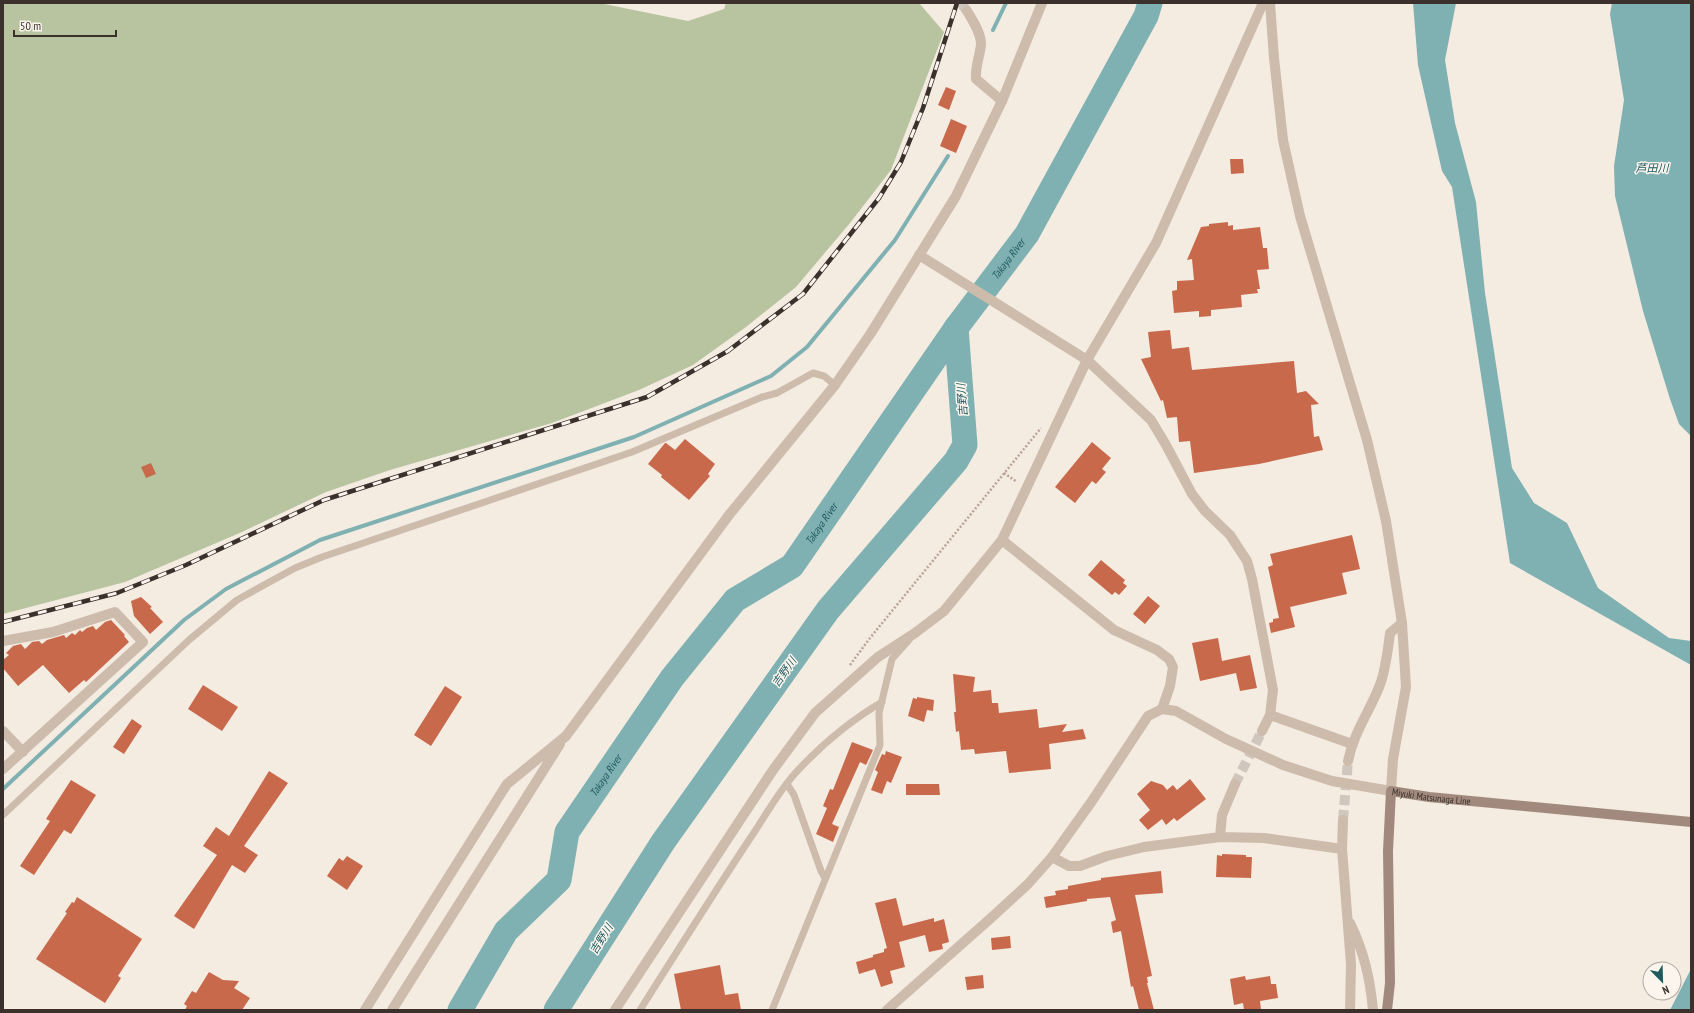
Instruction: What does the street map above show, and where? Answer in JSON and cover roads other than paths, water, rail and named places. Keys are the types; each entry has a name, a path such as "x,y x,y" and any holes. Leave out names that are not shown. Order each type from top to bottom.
{"main road":[{"name":"Miyuki Matsunaga Line","path":"1387,1010 1390,983 1388,851 1391,791 1429,797 1691,822"}],"street":[{"path":"392,1010 566,736 729,516 835,384 871,333 956,196 1002,101 1042,3"},
{"path":"616,1010 773,770 815,712 878,657 915,633 944,611 1002,540 1085,358 1156,243 1263,3"},
{"path":"887,1010 996,914 1028,884 1052,858 1092,801 1148,716 1162,710 1176,711 1226,740 1283,765 1332,780 1391,791 1393,759 1406,687 1402,623 1386,521 1368,448 1300,216 1283,140 1274,58 1270,3"},
{"path":"967,12 977,29 981,43 975,68 976,79 1002,101"},
{"path":"919,255 1085,358 1151,420 1192,494 1205,511 1230,535 1247,560 1273,690 1270,714 1262,731"},
{"path":"1002,540 1114,630 1157,650 1169,659 1173,667 1170,686 1162,710"},
{"path":"3,641 53,632 115,612 143,642 3,769"},
{"path":"1348,761 1352,744 1380,682 1388,657 1390,634 1402,623"},
{"path":"1270,714 1352,744"},
{"path":"3,731 23,752"},
{"path":"365,1010 507,784 566,736"},
{"path":"1220,837 1222,815 1235,784"},
{"path":"1343,820 1342,849 1351,964 1350,1010"},
{"path":"1052,858 1069,866 1080,866 1107,856 1144,847 1220,837 1264,838 1342,849"},
{"path":"1347,917 1360,944 1371,989 1373,1010"}],"lane":[{"path":"3,815 189,640 237,600 295,568 322,557 632,452 762,397 777,393 813,373 824,376 835,384"},
{"path":"772,1010 880,745 879,713 892,659 915,633"},
{"path":"640,1010 736,859 801,766 862,714 882,702"},
{"path":"787,784 794,795 821,871 826,878"}],"water":[{"path":"1413,3 1456,3 1445,60 1455,123 1476,202 1485,293 1512,468 1534,503 1567,523 1598,588 1669,638 1691,641 1691,665 1510,563 1452,187 1442,171 1418,65"},
{"name":"芦田川","path":"1612,3 1691,3 1691,436 1679,424 1670,399 1643,311 1615,196 1614,166 1624,100 1610,14"},
{"path":"1691,969 1691,1010 1670,1010 1675,1001 1682,1001 1682,987"}],"waterway":[{"path":"993,30 1006,3"},
{"name":"Takaya River","path":"460,1010 506,931 559,880 567,832 672,678 735,600 792,566 956,328 1027,234 1146,16 1150,3"},
{"path":"3,789 184,620 226,589 320,540 634,437 771,376 807,347 895,240 948,156"},
{"name":"吉野川","path":"556,1010 663,842 828,610 956,461 965,445 956,328"}],"tunnel":[{"path":"961,3 967,11"},
{"path":"1235,784 1262,731"},
{"path":"1343,820 1348,761"}],"railway":[{"path":"3,622 117,593 186,565 324,500 647,397 728,351 803,294 879,198 901,162 923,108 957,3"}]}
